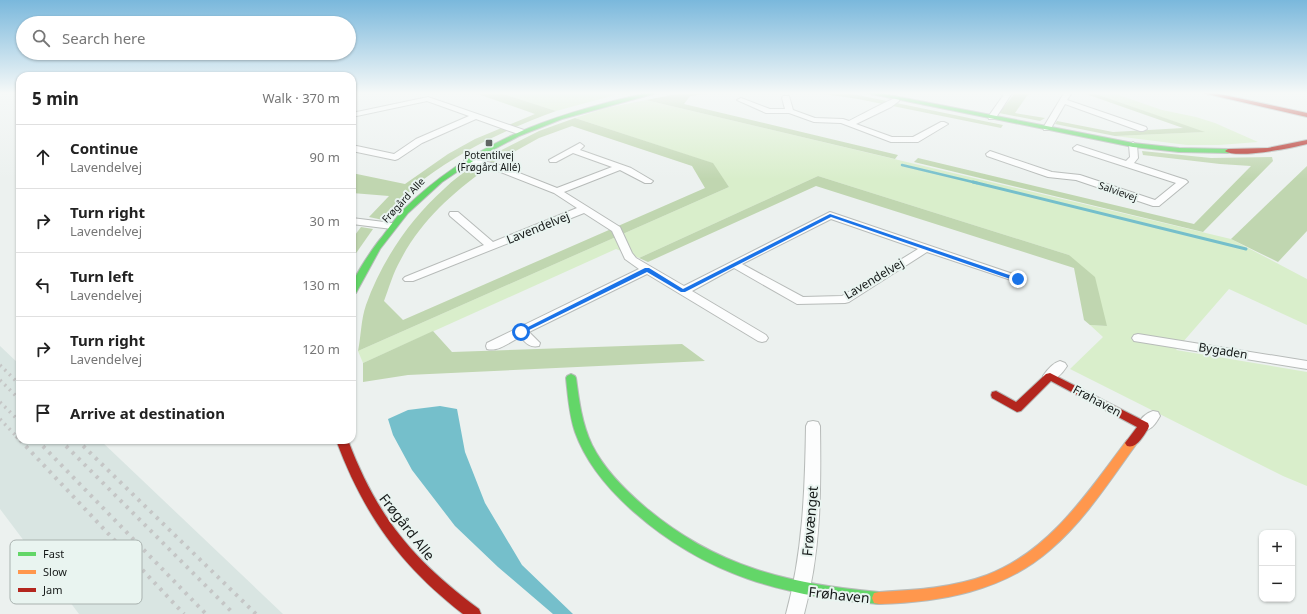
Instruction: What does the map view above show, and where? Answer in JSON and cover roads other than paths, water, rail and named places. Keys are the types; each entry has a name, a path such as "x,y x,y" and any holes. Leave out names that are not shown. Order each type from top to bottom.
{"street":[{"path":"356,149 395,157 419,141 463,122"},
{"path":"492,122 521,132"},
{"name":"Frøgård Alle","path":"356,285 368,260 392,226 416,199 440,177 488,147 547,122"},
{"path":"844,122 891,139 915,140 944,124"},
{"path":"849,124 854,122"},
{"path":"1015,122 1133,144 1202,151 1248,152 1296,146 1307,142"},
{"path":"1047,128 1051,122"},
{"path":"1125,122 1143,129"},
{"path":"1128,164 1134,158 1133,144"},
{"path":"553,160 582,145"},
{"name":"Salvievej","path":"990,154 1051,175 1077,177 1156,204 1183,182 1077,148"},
{"path":"572,150 621,167 648,181"},
{"name":"Lavendelvej","path":"468,160 496,167 557,191 616,229 620,234 626,255 762,338"},
{"path":"557,191 621,167"},
{"name":"Lavendelvej","path":"409,279 584,209"},
{"name":"Lavendelvej","path":"454,214 492,246"},
{"name":"Lavendelvej","path":"683,291 830,215 1018,279"},
{"path":"356,222 392,226"},
{"name":"Lavendelvej","path":"734,264 801,302 845,299 926,248"},
{"path":"492,346 647,269"},
{"path":"521,332 534,343"},
{"name":"Bygaden","path":"1138,338 1307,364"},
{"path":"996,395 1017,408 1060,366"},
{"name":"Frøhaven","path":"571,378 574,411 578,428 589,451 607,476 637,508 684,543 737,571 802,591 884,600 943,594 997,577 1016,568 1039,552 1059,534 1149,421 1050,376"},
{"name":"Frøvænget","path":"795,614 802,591 811,533 813,426"},
{"name":"Frøgård Alle","path":"343,444 368,503 402,549 428,577 474,614"}],"water":[{"path":"440,406 457,409 465,452 485,503 522,565 573,614 553,614 498,567 455,526 412,470 393,435 388,419 408,410"}],"waterway":[{"path":"902,165 977,183"},
{"path":"973,182 1246,249"}],"railway":[{"path":"0,365 16,381"},
{"path":"0,380 16,396"},
{"path":"0,402 16,418"},
{"path":"0,419 16,436"},
{"path":"24,444 114,540"},
{"path":"41,444 134,540"},
{"path":"64,444 234,614"},
{"path":"81,444 256,614"},
{"path":"142,548 206,614"},
{"path":"142,569 184,614"}],"place":[{"name":"Potentilvej (Frøgård Allé)","path":"489,143"}]}
